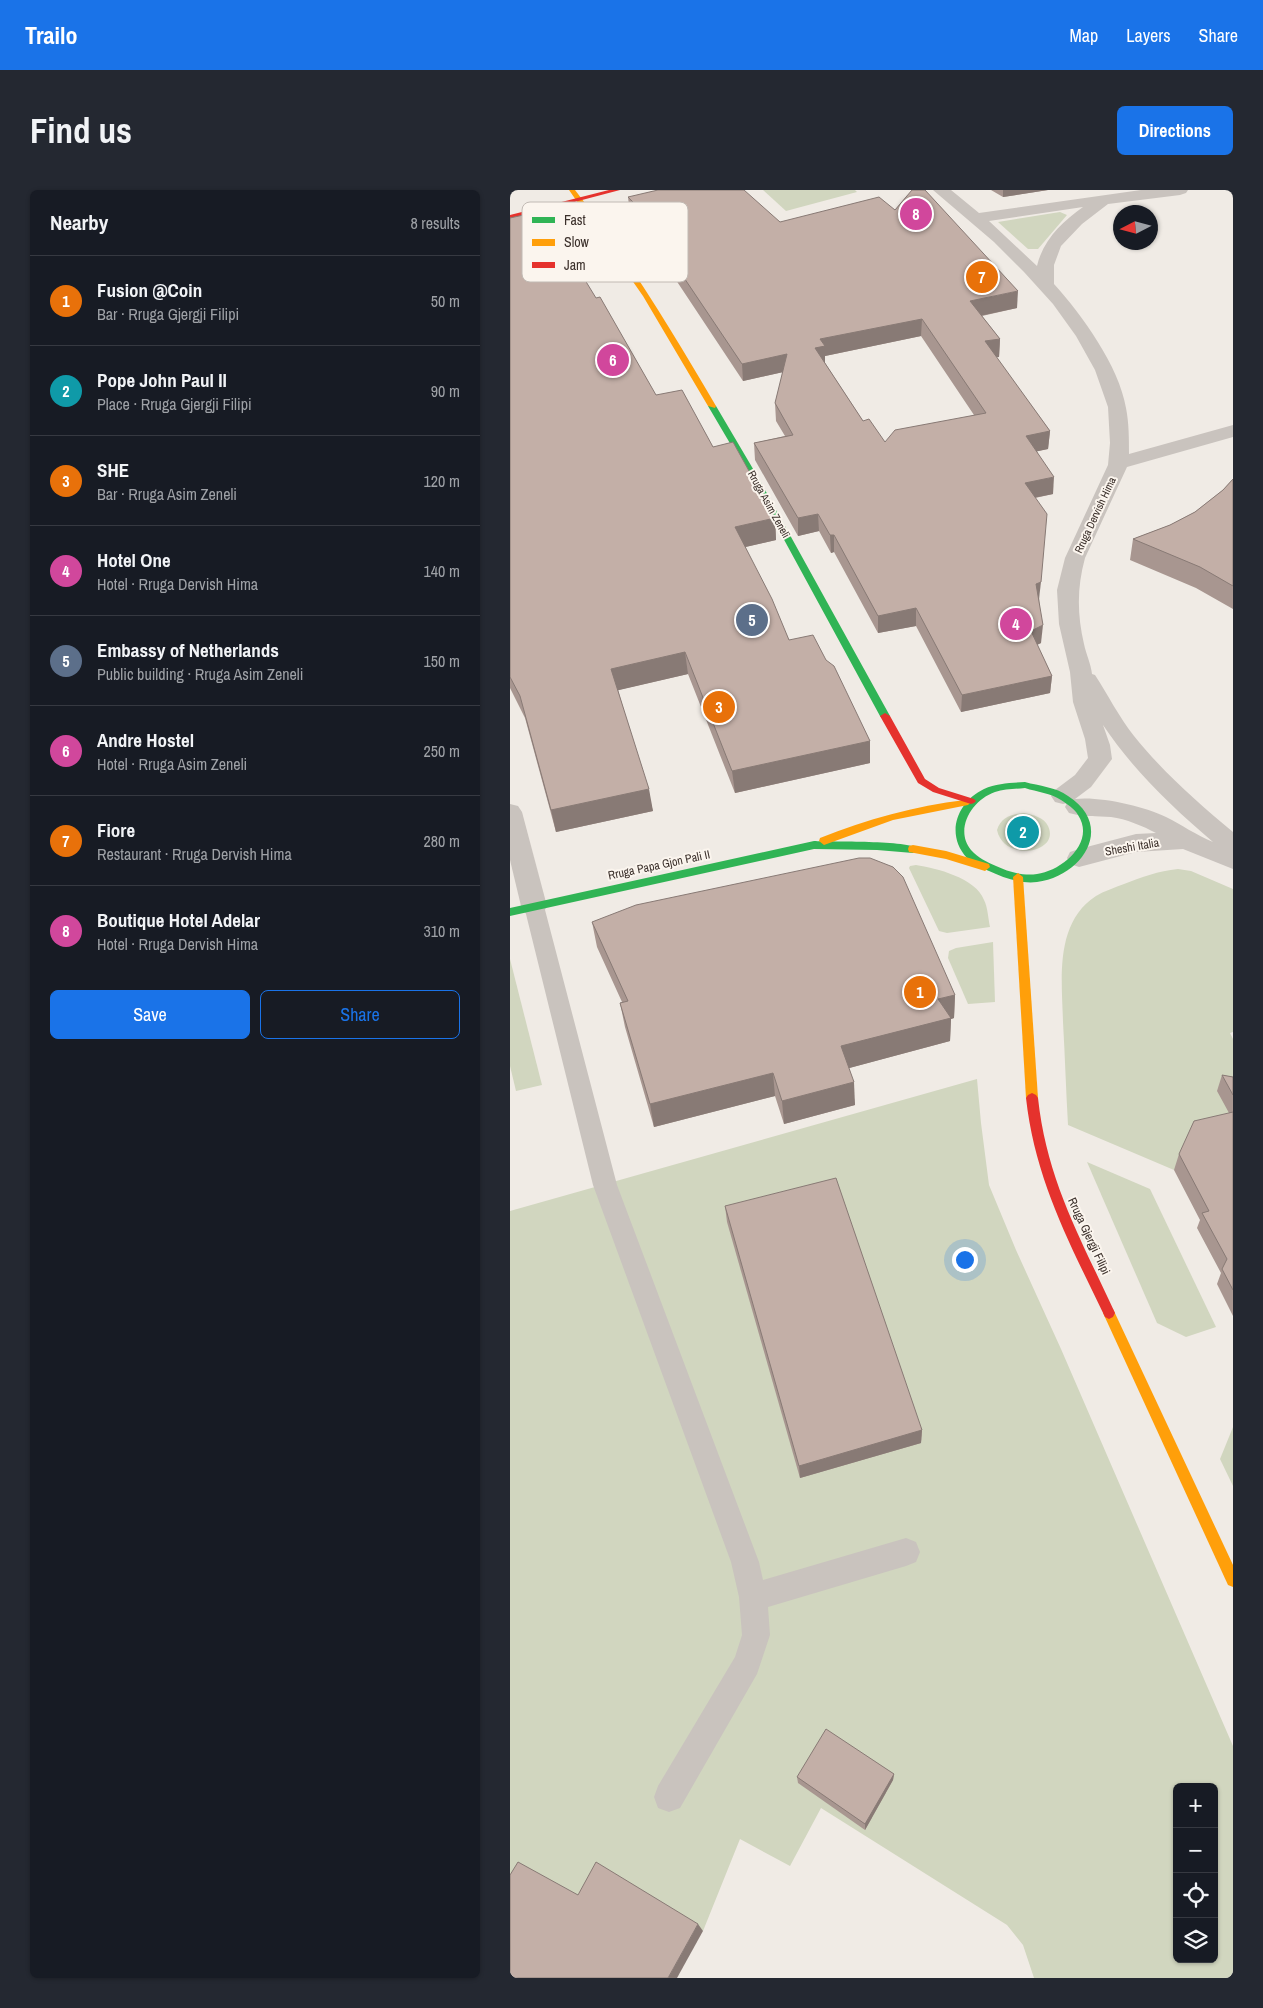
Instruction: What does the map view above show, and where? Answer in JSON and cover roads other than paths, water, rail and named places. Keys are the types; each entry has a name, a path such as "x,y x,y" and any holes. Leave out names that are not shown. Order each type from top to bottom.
{"street":[{"path":"534,202 576,193 617,190"},
{"name":"Rruga Dervish Hima","path":"941,190 977,218 1012,250 1045,285 1092,347 1106,372 1121,426 1119,463 1107,494 1094,517 1070,570 1068,616 1073,644 1081,670 1083,700 1090,724 1100,745 1100,759 1070,802"},
{"path":"977,218 1180,190"},
{"path":"551,202 576,193"},
{"path":"1045,285 1046,264 1060,237 1073,222 1103,200"},
{"path":"510,217 522,213"},
{"name":"Rruga Asim Zeneli","path":"637,282 668,328 755,479 922,781 936,790 970,802"},
{"path":"1119,463 1233,431"},
{"path":"1081,670 1126,740 1153,773 1180,800 1233,845"},
{"path":"1025,785 1038,787 1070,802 1085,819 1089,832 1086,845 1079,858 1068,867 1054,874 1018,877 1001,874 985,867 970,856 961,843 958,829 961,815 970,802 986,792 1004,786 1025,785"},
{"name":"Rruga Papa Gjon Pali II","path":"510,912 814,845 859,825 888,817 941,805 970,802"},
{"name":"Sheshi Italia","path":"1070,802 1114,809 1156,822 1185,840 1233,860"},
{"path":"510,812 534,906"},
{"name":"Sheshi Italia","path":"1079,858 1136,843 1185,840"},
{"name":"Rruga Papa Gjon Pali II","path":"814,845 863,845 905,849 940,854 985,867"},
{"name":"Rruga Gjergji Filipi","path":"1018,877 1033,1120 1044,1161 1058,1203 1233,1580"}],"lane":[{"path":"534,906 605,1185 745,1562 753,1597 756,1635 747,1664 669,1797"},
{"path":"753,1597 906,1552"}],"place":[{"name":"Boutique Hotel Adelar","path":"916,214"},
{"name":"Fiore","path":"982,277"},
{"name":"Andre Hostel","path":"613,360"},
{"name":"Embassy of Netherlands","path":"752,620"},
{"name":"Hotel One","path":"1016,624"},
{"name":"SHE","path":"719,707"},
{"name":"Pope John Paul II","path":"1023,832"},
{"name":"Fusion @Coin","path":"920,992"}]}
